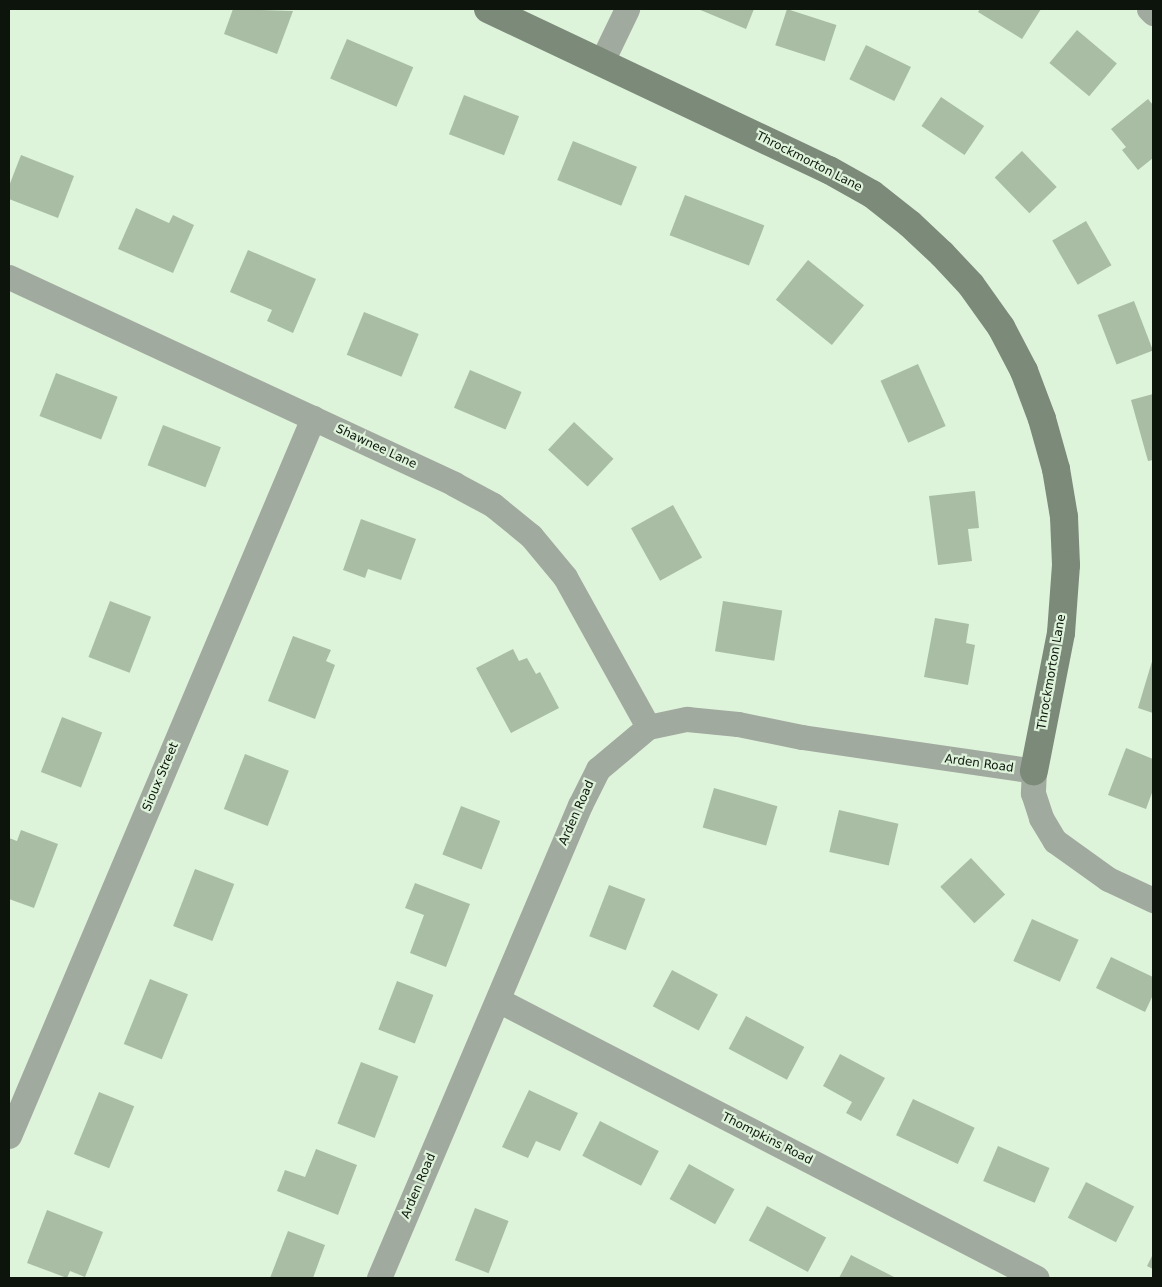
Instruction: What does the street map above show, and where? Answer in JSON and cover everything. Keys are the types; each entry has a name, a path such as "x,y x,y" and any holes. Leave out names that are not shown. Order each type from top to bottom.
{"street":[{"name":"Throckmorton Lane","path":"488,9 602,61 829,170 872,194 942,254 971,285 1001,327 1024,372 1042,419 1056,469 1064,517 1066,565 1061,633 1034,772"},
{"path":"602,61 627,9"},
{"path":"1149,9 1153,13"},
{"name":"Shawnee Lane","path":"9,277 313,418 485,501 531,536 565,577 648,727"},
{"name":"Sioux Street","path":"9,1136 313,418"},
{"name":"Arden Road","path":"379,1278 598,769 648,727 687,719 738,724 802,737 1034,772"},
{"path":"1034,772 1033,793 1041,818 1055,841 1108,879 1153,900"},
{"name":"Thompkins Road","path":"498,1000 1037,1278"}],"building":[{"path":"233,9 293,11 277,54 224,34"},
{"path":"698,9 754,9 746,29"},
{"path":"787,9 836,25 825,61 775,45"},
{"path":"980,9 1041,9 1022,39 978,12"},
{"path":"1077,30 1117,63 1089,96 1049,63"},
{"path":"347,39 413,67 396,107 330,79"},
{"path":"866,45 911,67 894,101 849,79"},
{"path":"464,95 519,116 504,155 449,134"},
{"path":"941,97 984,126 965,155 921,126"},
{"path":"1148,99 1153,105 1153,158 1138,170 1122,150 1126,147 1111,129"},
{"path":"573,141 637,167 621,206 557,180"},
{"path":"1022,151 1057,187 1029,213 995,177"},
{"path":"21,155 74,176 58,218 9,199 9,186"},
{"path":"685,195 764,225 749,266 670,235"},
{"path":"136,208 169,223 173,215 194,225 173,273 118,249"},
{"path":"1086,221 1112,265 1078,285 1052,240"},
{"path":"248,250 316,279 293,333 267,321 272,310 230,292"},
{"path":"808,260 864,305 832,345 776,300"},
{"path":"1134,301 1153,350 1117,364 1098,315"},
{"path":"364,312 419,334 401,377 347,355"},
{"path":"918,364 946,426 908,443 881,381"},
{"path":"470,370 522,392 506,430 454,408"},
{"path":"56,373 118,397 101,440 40,416"},
{"path":"1153,394 1153,460 1148,461 1131,400"},
{"path":"574,422 613,459 588,487 548,450"},
{"path":"163,425 221,447 205,487 148,465"},
{"path":"975,491 979,528 968,529 972,561 938,565 929,496"},
{"path":"673,505 702,557 660,581 631,528"},
{"path":"361,519 416,539 401,580 368,569 365,578 343,570"},
{"path":"110,601 151,617 130,673 88,657"},
{"path":"723,601 782,610 774,661 715,651"},
{"path":"935,618 969,624 966,643 975,645 968,685 924,677"},
{"path":"293,636 331,650 326,661 335,665 315,719 268,701"},
{"path":"513,649 519,661 527,658 536,674 540,672 559,708 511,733 476,668"},
{"path":"1153,658 1153,713 1138,708"},
{"path":"62,717 102,732 81,787 41,772"},
{"path":"1126,748 1153,759 1153,790 1146,809 1108,795"},
{"path":"245,754 289,771 268,826 224,809"},
{"path":"714,788 777,806 766,846 703,827"},
{"path":"461,806 500,821 482,870 442,855"},
{"path":"839,810 898,824 889,866 829,852"},
{"path":"21,830 58,844 34,908 9,899 9,838 17,841"},
{"path":"971,858 1005,895 974,923 940,887"},
{"path":"195,869 234,884 212,941 173,926"},
{"path":"415,883 470,904 446,967 410,953 424,915 405,908"},
{"path":"609,885 645,899 626,950 589,936"},
{"path":"1032,919 1079,940 1060,982 1013,961"},
{"path":"1111,957 1153,977 1153,995 1145,1012 1096,988"},
{"path":"672,970 718,994 699,1031 653,1006"},
{"path":"150,979 188,994 162,1059 124,1044"},
{"path":"397,981 433,995 415,1044 378,1030"},
{"path":"746,1016 804,1047 787,1080 729,1049"},
{"path":"840,1054 885,1078 861,1121 846,1113 852,1102 823,1086"},
{"path":"361,1062 398,1076 375,1138 337,1124"},
{"path":"529,1090 578,1113 560,1151 536,1141 528,1158 502,1147"},
{"path":"99,1092 134,1106 109,1168 74,1154"},
{"path":"913,1099 975,1128 958,1164 896,1135"},
{"path":"600,1121 659,1151 641,1186 582,1156"},
{"path":"998,1146 1050,1168 1035,1203 983,1181"},
{"path":"316,1149 357,1165 338,1215 277,1191 285,1170 305,1177"},
{"path":"689,1164 734,1189 715,1224 670,1199"},
{"path":"1086,1182 1134,1207 1116,1242 1068,1218"},
{"path":"767,1206 826,1237 808,1272 749,1240"},
{"path":"475,1208 509,1221 489,1273 455,1260"},
{"path":"47,1210 103,1232 85,1277 70,1271 67,1278 27,1263"},
{"path":"288,1231 325,1245 313,1278 270,1278"},
{"path":"1153,1254 1153,1269 1147,1266"},
{"path":"851,1255 896,1278 839,1278"}]}
